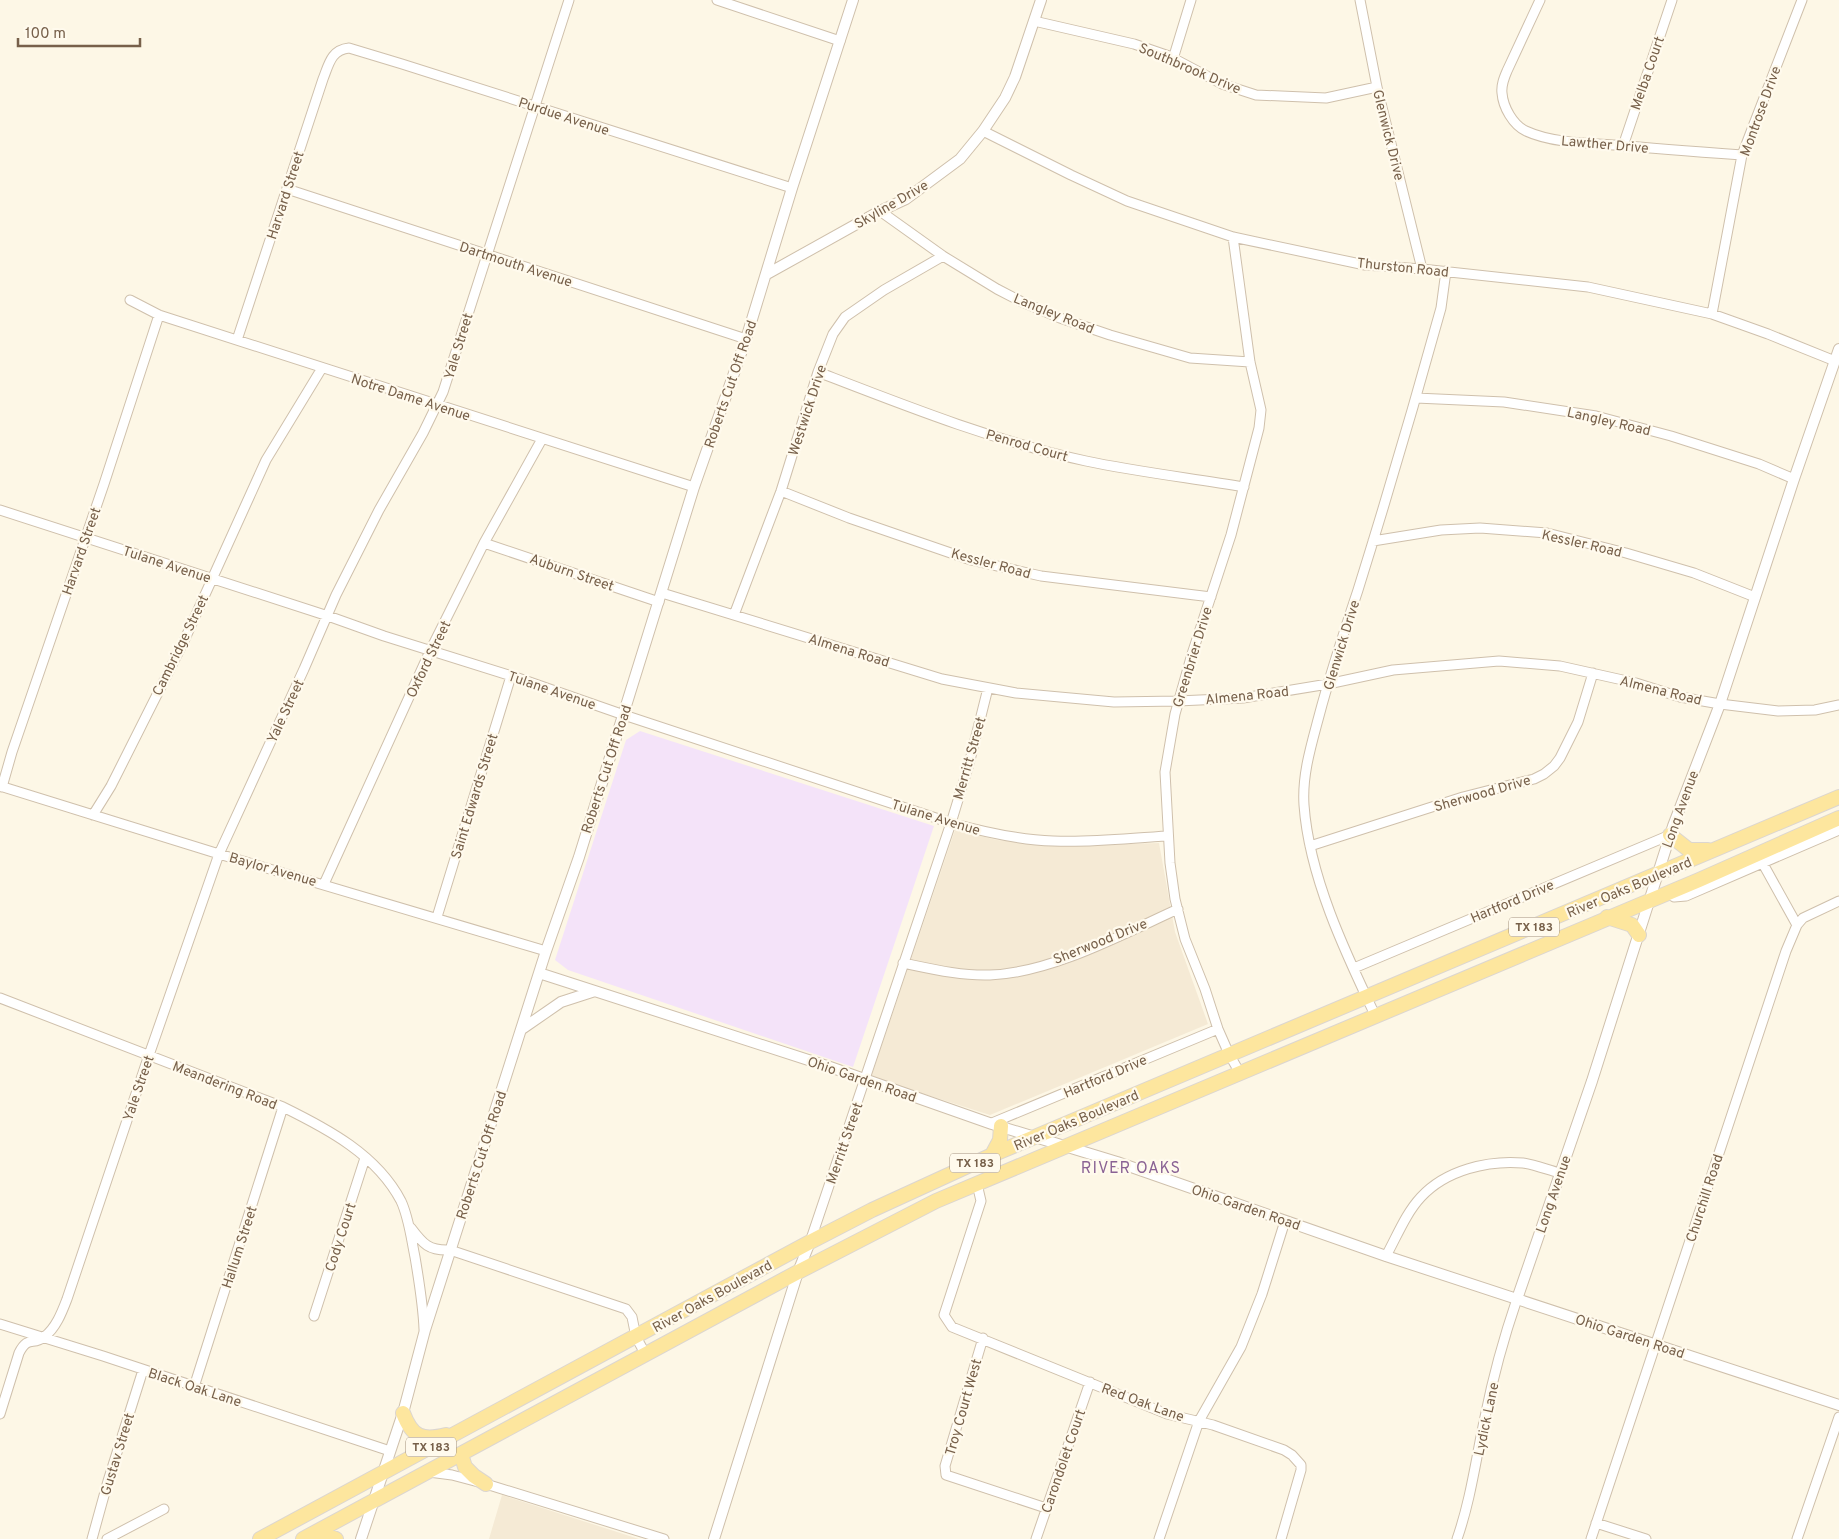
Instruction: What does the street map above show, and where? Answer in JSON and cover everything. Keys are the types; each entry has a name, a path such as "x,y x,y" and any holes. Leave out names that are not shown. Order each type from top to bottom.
{"main road":[{"path":"1834,800 1838,823"},
{"name":"River Oaks Boulevard","path":"260,1539 872,1210 992,1155 1834,800"},
{"name":"River Oaks Boulevard","path":"304,1539 892,1223 973,1186 1240,1072 1667,892 1838,823"},
{"path":"1670,835 1689,850 1714,850"},
{"path":"1607,918 1632,925 1640,935"},
{"path":"1090,1136 1082,1132 1082,1126 1087,1122 1137,1102 1139,1093"},
{"path":"992,1155 1000,1140 996,1125"},
{"path":"973,1186 971,1178 1016,1159 1019,1155 1018,1145"},
{"path":"493,1413 503,1431"},
{"path":"403,1414 408,1427 423,1438 436,1438 459,1432"},
{"path":"461,1454 465,1467 486,1484"},
{"path":"304,1539 328,1536 336,1539"}],"street":[{"name":"Yale Street","path":"44,1337 57,1321 67,1299 219,854 328,616 379,510 438,405 569,0"},
{"path":"718,0 840,41"},
{"name":"Roberts Cut Off Road","path":"361,1539 403,1414 424,1330 624,715 694,487 746,339 792,188 853,0"},
{"name":"Skyline Drive","path":"766,274 880,210 906,198 960,158 983,131 1005,98 1012,84 1041,0"},
{"path":"1173,59 1191,0"},
{"name":"Glenwick Drive","path":"1360,0 1377,87 1422,269"},
{"name":"Lawther Drive","path":"1540,0 1506,71 1503,83 1502,93 1512,120 1525,131 1561,141 1742,156"},
{"name":"Melba Court","path":"1623,146 1672,0"},
{"name":"Montrose Drive","path":"1712,314 1742,156 1802,0"},
{"name":"Southbrook Drive","path":"1034,21 1134,44 1169,56 1222,84 1256,94 1326,98 1377,87"},
{"name":"Purdue Avenue","path":"337,52 350,48 792,188"},
{"name":"Harvard Street","path":"237,340 323,79 332,55 337,52"},
{"name":"Thurston Road","path":"983,131 1127,201 1233,237 1365,265 1446,271 1588,287 1712,314 1835,361"},
{"name":"Dartmouth Avenue","path":"287,189 746,339"},
{"name":"Langley Road","path":"880,210 943,256 997,289 1060,318 1110,335 1190,358 1250,362"},
{"name":"Greenbrier Drive","path":"1233,237 1250,362 1261,410 1259,428 1231,535 1178,701 1169,745 1166,772 1170,863 1185,939 1205,989 1218,1029 1229,1054 1240,1072"},
{"name":"Westwick Drive","path":"734,615 781,490 818,372 833,334 845,317 884,290 943,256"},
{"name":"Glenwick Drive","path":"1375,1015 1336,928 1319,879 1310,846 1304,805 1304,781 1310,749 1328,684 1416,398 1441,308 1446,271"},
{"name":"Notre Dame Avenue","path":"130,300 159,315 694,487"},
{"name":"Harvard Street","path":"1,786 86,538 159,315"},
{"name":"Long Avenue","path":"1517,1299 1640,935 1670,835 1720,704 1754,597 1839,350"},
{"name":"Cambridge Street","path":"93,815 111,786 179,650 266,460 322,368"},
{"name":"Penrod Court","path":"818,372 920,412 1006,440 1086,461 1244,487"},
{"name":"Langley Road","path":"1416,398 1504,402 1596,416 1680,439 1759,464 1794,479"},
{"name":"Oxford Street","path":"324,884 430,651 484,543 542,439"},
{"name":"Kessler Road","path":"781,490 849,518 970,560 1041,576 1210,597"},
{"name":"Tulane Avenue","path":"0,510 430,651 512,676 624,715 975,830 1026,839 1055,841 1168,836"},
{"name":"Kessler Road","path":"1373,541 1441,530 1480,528 1547,533 1694,573 1754,597"},
{"name":"Auburn Street","path":"484,543 660,597"},
{"name":"Almena Road","path":"660,597 734,615 942,679 1016,693 1114,702 1243,698 1328,684 1393,670 1499,661 1560,666 1636,683 1680,697 1720,704 1778,711 1815,710 1839,705"},
{"name":"Sherwood Drive","path":"1310,846 1463,797 1544,774 1560,758 1578,722 1593,673"},
{"name":"Saint Edwards Street","path":"437,917 503,699 512,676"},
{"name":"Merritt Street","path":"714,1539 798,1272 866,1079 951,823 969,764 988,688"},
{"name":"Baylor Avenue","path":"1,786 219,854 546,950"},
{"name":"River Oaks Boulevard","path":"1667,892 1674,897 1686,896 1762,862 1838,823"},
{"name":"Hartford Drive","path":"1354,968 1670,835"},
{"path":"1762,862 1796,925 1810,914 1839,902"},
{"name":"Sherwood Drive","path":"903,963 950,972 991,975 1027,970 1086,950 1178,909"},
{"name":"Churchill Road","path":"1591,1539 1796,925"},
{"name":"Ohio Garden Road","path":"539,973 866,1079 996,1125 1117,1162 1386,1256 1839,1405"},
{"path":"522,1029 561,1002 595,991"},
{"name":"Meandering Road","path":"0,998 283,1107 320,1125 349,1144 392,1187 401,1202 409,1225 423,1302 424,1330"},
{"name":"Hartford Drive","path":"996,1125 1218,1029"},
{"name":"Hallum Street","path":"194,1387 283,1107"},
{"name":"Cody Court","path":"314,1316 365,1158"},
{"path":"1386,1256 1410,1211 1421,1197 1434,1184 1459,1172 1489,1163 1524,1163 1560,1173"},
{"name":"Red Oak Lane","path":"973,1186 981,1201 944,1314 952,1327 1168,1414 1213,1424 1284,1450 1292,1455 1299,1462 1301,1470 1281,1539"},
{"path":"1159,1539 1199,1421 1241,1347 1262,1294 1285,1221"},
{"name":"Meandering Road","path":"409,1225 422,1243 437,1251 450,1250 626,1310 632,1317 636,1337"},
{"name":"Lydick Lane","path":"1457,1539 1472,1486 1485,1416 1517,1299"},
{"name":"Black Oak Lane","path":"0,1324 390,1451"},
{"path":"0,1414 23,1344 44,1337"},
{"path":"636,1337 646,1354"},
{"name":"Troy Court West","path":"983,1338 945,1466 946,1475 1046,1508"},
{"name":"Gustav Street","path":"92,1539 143,1370"},
{"name":"Carondolet Court","path":"1036,1539 1090,1382"},
{"path":"1797,1539 1839,1417"},
{"path":"428,1472 452,1475 486,1484 664,1539"},
{"path":"108,1539 164,1509"},
{"path":"1596,1523 1646,1539"}],"shaded area":[{"path":"640,731 934,826 853,1067 568,970 555,960 626,740"},
{"path":"955,830 997,840 1055,846 1159,843 1175,932 1208,1024 990,1115 871,1077"},
{"path":"502,1495 639,1539 489,1539"}],"district":[{"name":"RIVER OAKS","path":"1131,1167"}]}
